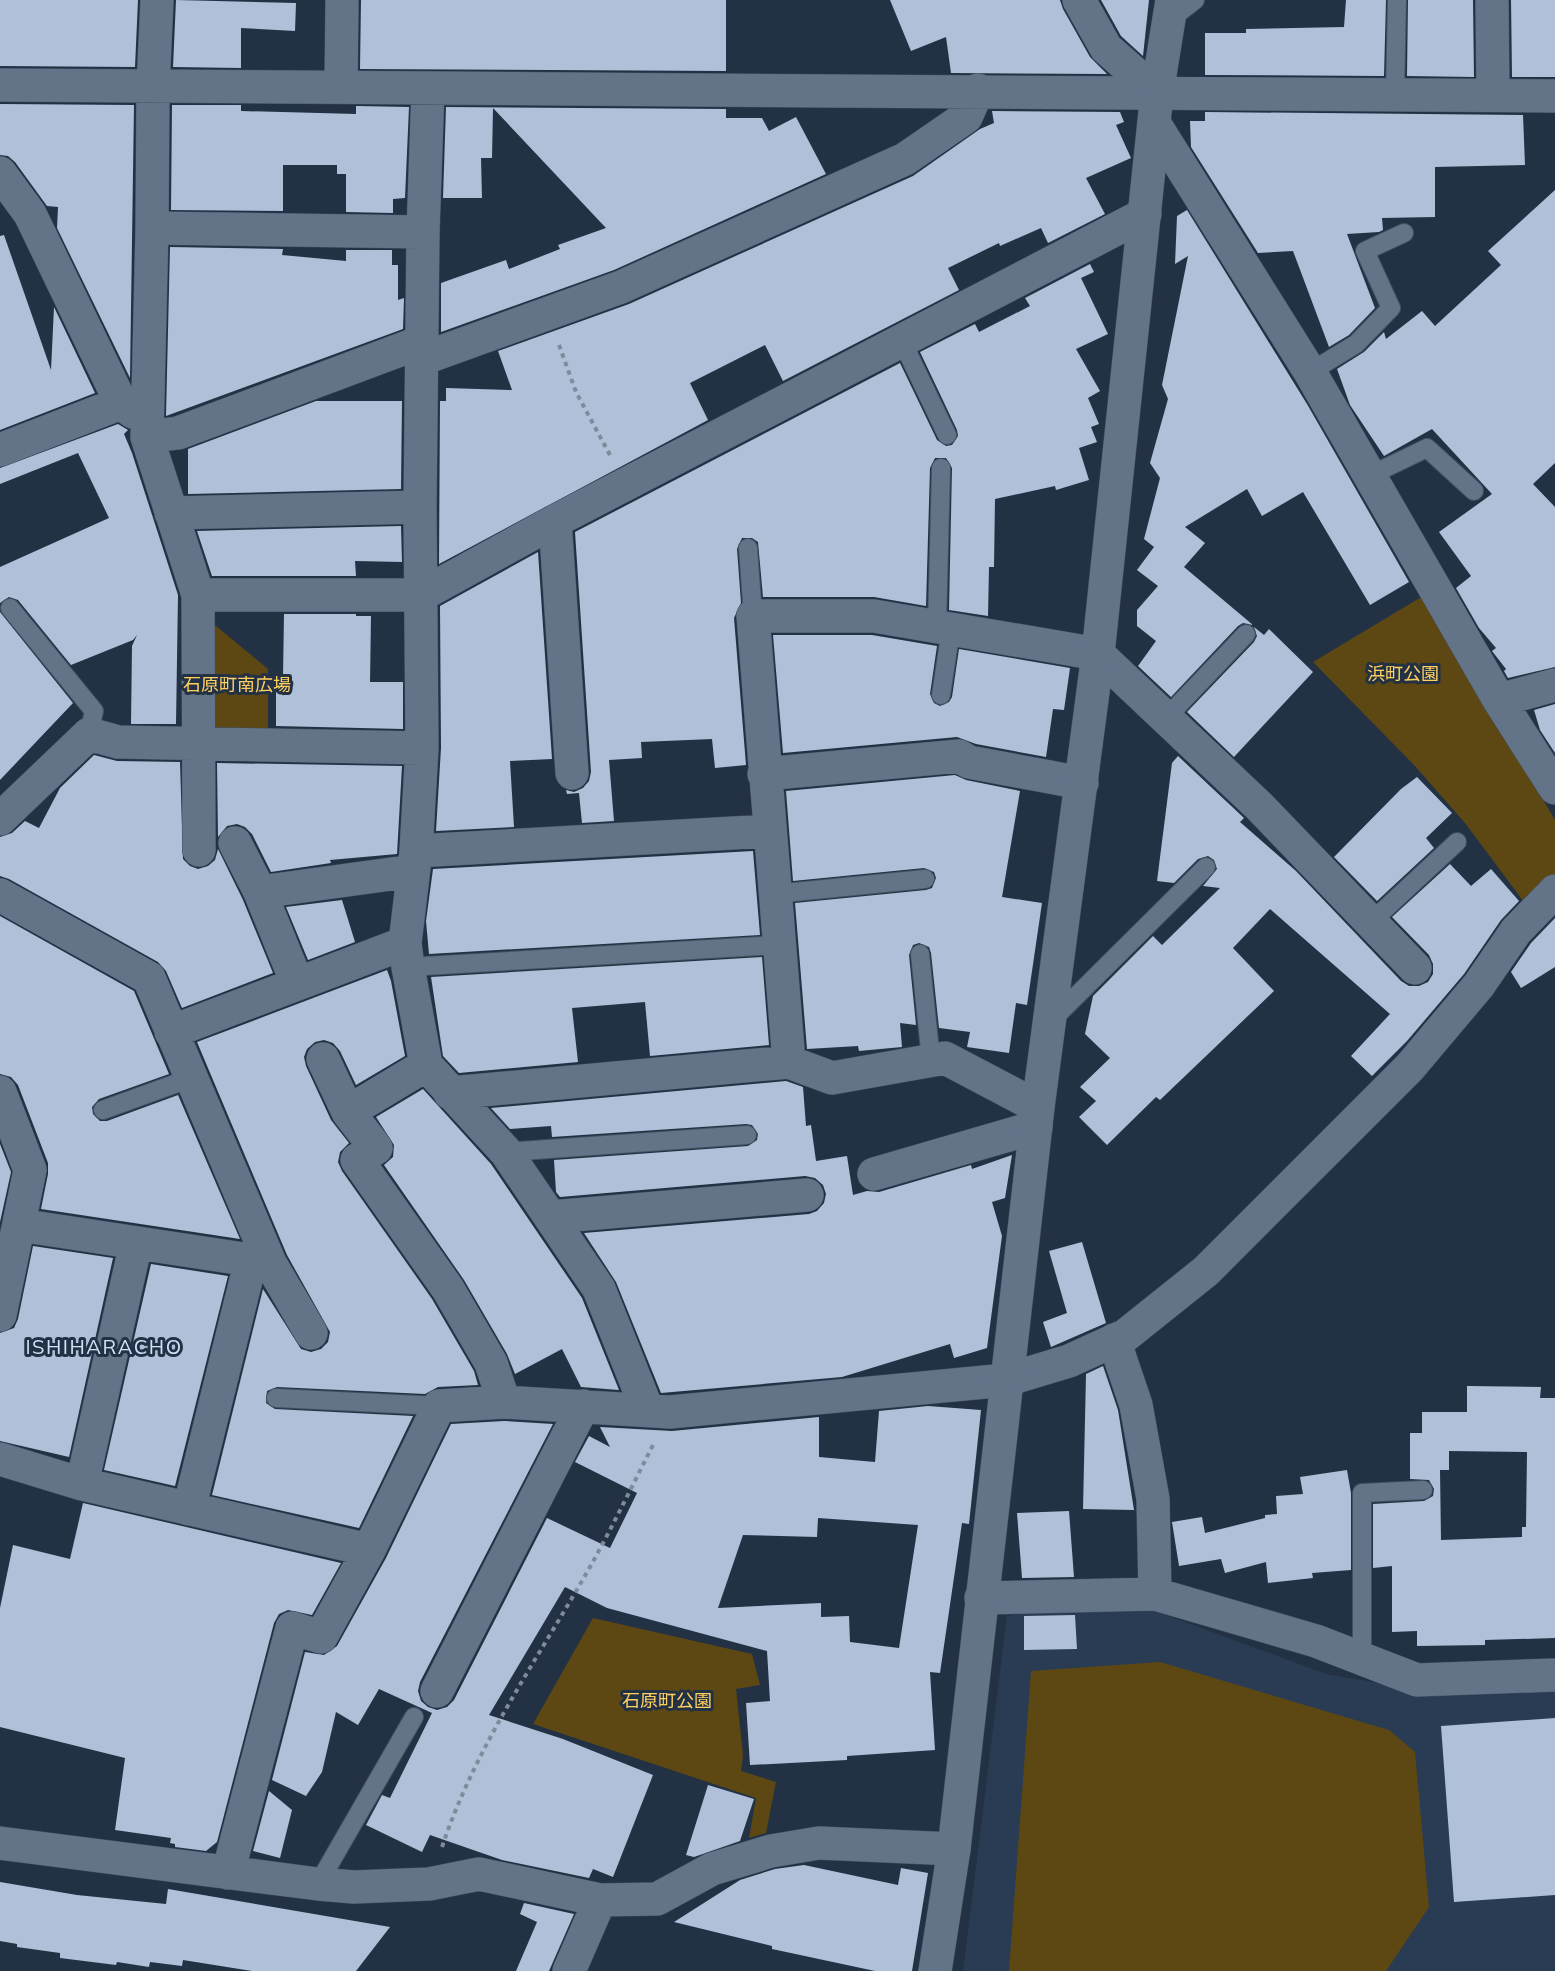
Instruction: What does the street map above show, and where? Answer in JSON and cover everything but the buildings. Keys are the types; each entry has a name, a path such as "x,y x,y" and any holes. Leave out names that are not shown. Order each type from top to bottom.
{"street":[{"path":"138,419 152,228 153,87 157,0"},
{"path":"341,87 342,0"},
{"path":"1079,0 1106,48 1156,108 1499,700 1555,788"},
{"path":"1492,0 1493,95"},
{"path":"935,1971 954,1849 1037,1117 1098,654 1156,108 1171,10"},
{"path":"0,85 428,89 978,90 1156,108 1395,94 1555,96"},
{"path":"428,89 423,232 420,507 422,748 406,955 426,1065 506,1152 551,1217 599,1289 658,1410"},
{"path":"0,450 138,419 178,433 422,351 548,314 621,287 905,159 966,117 978,90"},
{"path":"0,173 30,214 138,419 198,595 199,850"},
{"path":"198,595 421,595 555,521 1145,214"},
{"path":"152,228 423,232"},
{"path":"171,513 420,507"},
{"path":"555,521 572,773"},
{"path":"789,1062 753,616 874,616 1098,654 1259,806 1415,968"},
{"path":"1499,700 1555,685"},
{"path":"0,819 89,734 118,742 422,748"},
{"path":"764,774 959,756 969,762 1082,783"},
{"path":"260,892 415,861 769,831"},
{"path":"235,843 260,892 297,983"},
{"path":"228,1873 292,1628 321,1637 369,1550 440,1406 504,1402 658,1410 1006,1380 1069,1361 1126,1335 1206,1271 1410,1067 1479,985 1516,932 1555,891"},
{"path":"0,895 148,978 191,1078 260,1262 311,1333"},
{"path":"171,1032 297,983 406,955"},
{"path":"450,1093 789,1062 832,1078 945,1058 1037,1117"},
{"path":"323,1059 348,1112 376,1148 357,1160 448,1288 491,1363 504,1402"},
{"path":"348,1112 426,1065"},
{"path":"0,1092 30,1170 0,1315"},
{"path":"874,1174 1037,1117"},
{"path":"551,1217 807,1195"},
{"path":"19,1225 260,1262"},
{"path":"82,1484 136,1243"},
{"path":"189,1509 260,1262"},
{"path":"1114,1340 1136,1405 1153,1499 1155,1594"},
{"path":"437,1691 583,1406"},
{"path":"0,1459 82,1484 369,1550"},
{"path":"981,1598 1155,1594 1316,1641 1417,1680 1555,1675"},
{"path":"0,1843 354,1887 429,1884 479,1874 600,1900 657,1899 712,1869 771,1851 810,1845 954,1849"},
{"path":"569,1971 600,1900"}],"lane":[{"path":"1171,10 1195,0"},
{"path":"1395,94 1397,0"},
{"path":"1310,372 1356,344 1391,308 1365,251 1404,232"},
{"path":"902,341 947,435"},
{"path":"1371,476 1427,448 1474,491"},
{"path":"941,468 944,628 941,695"},
{"path":"748,548 753,616"},
{"path":"10,608 94,711 89,734"},
{"path":"1166,718 1246,634"},
{"path":"1371,922 1457,842"},
{"path":"1050,1021 1206,867"},
{"path":"774,894 925,879"},
{"path":"406,955 778,945"},
{"path":"920,954 931,1060"},
{"path":"103,1110 191,1078"},
{"path":"506,1152 747,1135"},
{"path":"276,1398 440,1406"},
{"path":"1362,1659 1362,1493 1423,1490"},
{"path":"318,1884 414,1717"}],"path":[{"path":"548,314 576,392 626,484"},
{"path":"429,1884 450,1821 490,1735 587,1572 658,1410"}],"shaded area":[{"path":"1035,1611 1155,1611 1326,1674 1409,1688 1555,1690 1555,1971 963,1971 1007,1616"}],"green space":[{"name":"浜町公園","path":"1423,596 1555,820 1555,883 1530,910 1465,823 1414,765 1313,662"},
{"name":"石原町南広場","path":"204,616 268,669 268,734 221,733 207,723"},
{"name":"石原町公園","path":"593,1618 752,1654 760,1685 736,1689 743,1755 741,1771 776,1782 766,1833 749,1838 756,1798 533,1724"},
{"path":"1160,1662 1389,1730 1415,1752 1429,1907 1386,1971 1009,1971 1031,1671"}],"district":[{"name":"ISHIHARACHO","path":"104,1347"}]}
